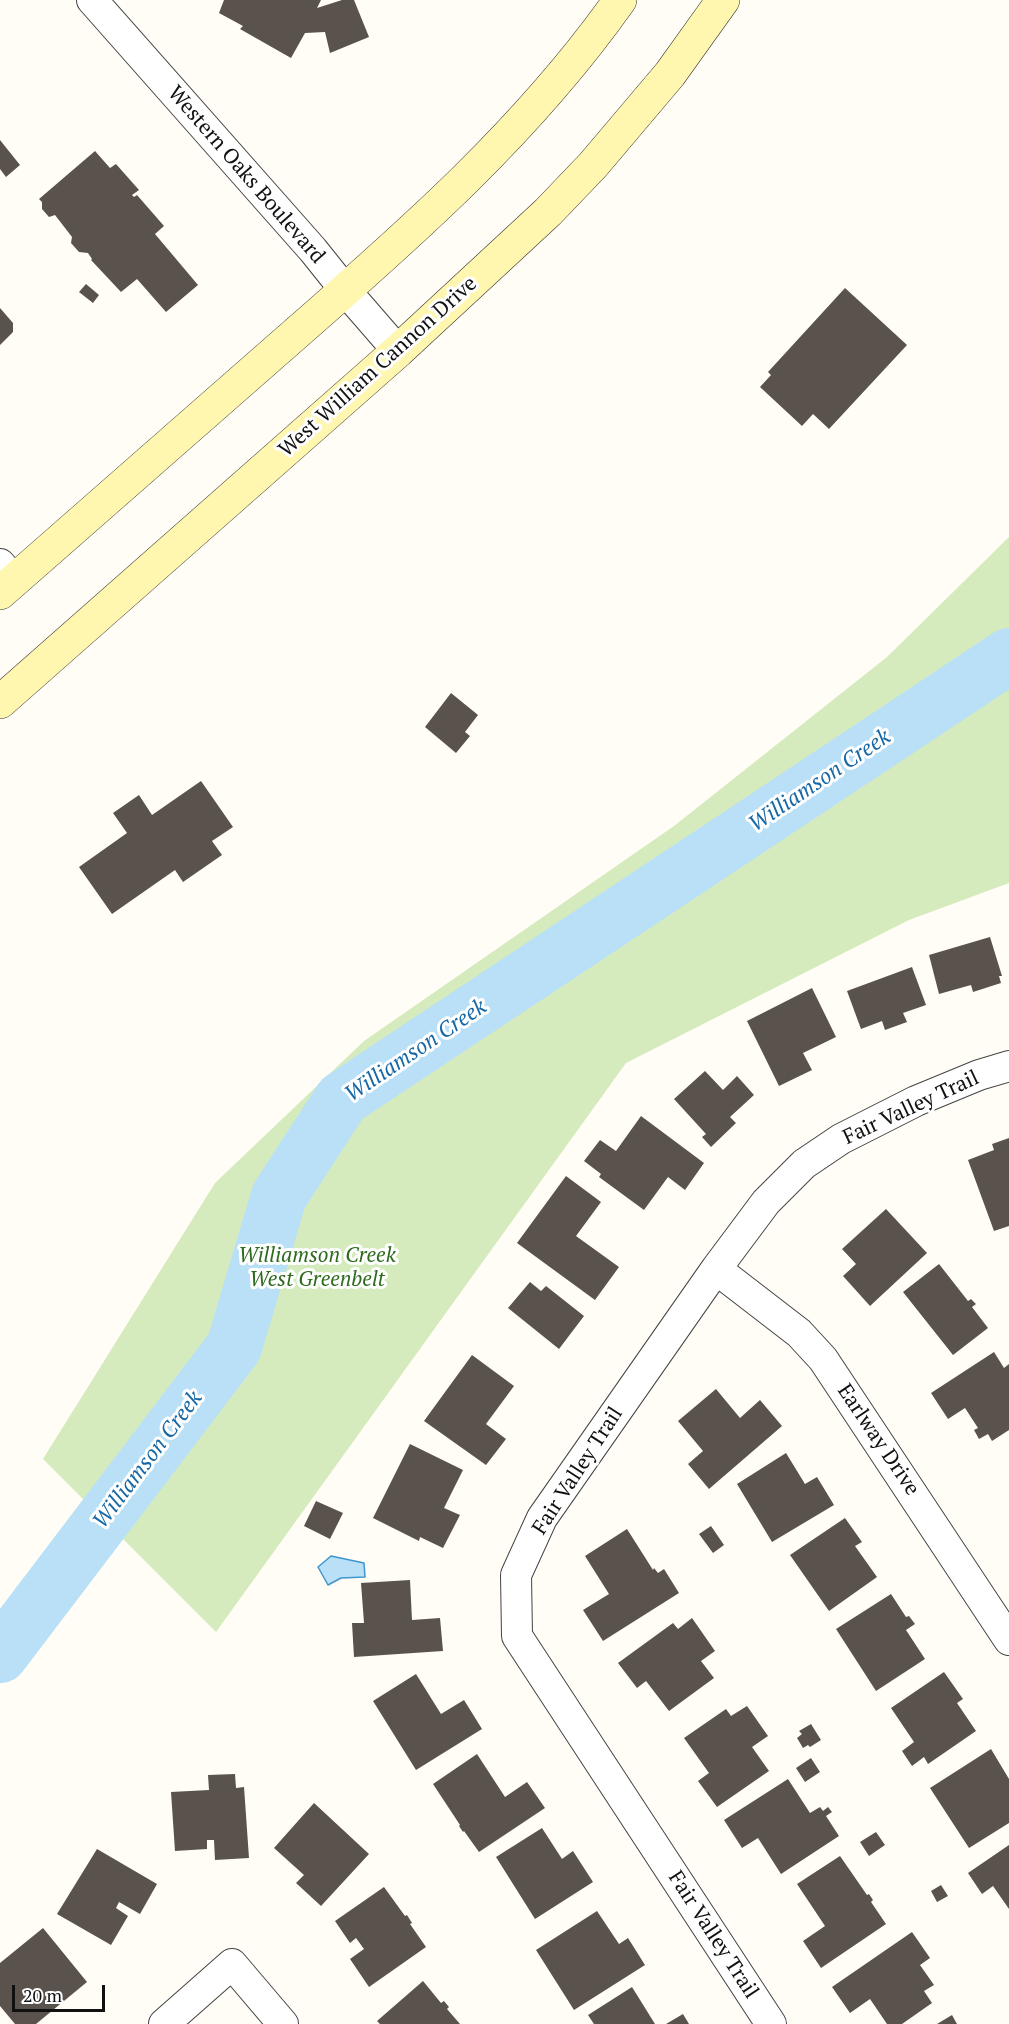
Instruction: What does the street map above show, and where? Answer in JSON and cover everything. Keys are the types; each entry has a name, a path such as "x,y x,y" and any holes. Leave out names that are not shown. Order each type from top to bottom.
{"main road":[{"path":"5,579 345,291 447,198 520,124 584,50 620,0"},
{"name":"West William Cannon Drive","path":"0,702 398,351 548,212 593,165 670,74 723,0"}],"street":[{"name":"Western Oaks Boulevard","path":"92,0 314,250 345,291 398,351"},
{"name":"Fair Valley Trail","path":"771,2024 517,1636 516,1575 542,1518 716,1269 766,1202 804,1164 832,1145 916,1101 979,1075 1009,1066"},
{"name":"Earlway Drive","path":"716,1269 799,1333 824,1359 1009,1640"},
{"path":"164,2024 232,1964 283,2024"}],"green space":[{"name":"Williamson Creek West Greenbelt","path":"1009,537 1009,883 909,920 626,1063 216,1632 43,1459 215,1183 364,1041 674,826 887,657"}],"water":[{"path":"331,1556 364,1563 365,1577 341,1578 328,1585 318,1567"}],"building":[{"path":"224,0 321,0 317,8 342,0 354,0 369,37 330,53 325,32 305,33 291,58 240,29 243,26 219,13"},
{"path":"0,140 20,165 6,177 0,169"},
{"path":"95,151 110,168 116,164 139,190 132,195 134,197 137,195 164,226 155,234 198,285 166,312 137,279 121,292 91,260 88,253 79,252 71,243 72,237 55,215 49,217 42,209 42,202 39,199"},
{"path":"86,284 99,295 93,303 79,292"},
{"path":"845,288 907,345 829,429 813,414 802,426 760,387 771,375 768,372"},
{"path":"0,308 13,323 13,332 0,345"},
{"path":"451,693 478,715 465,732 470,736 456,753 425,727"},
{"path":"201,781 233,827 212,841 222,855 183,882 175,870 112,914 79,867 127,833 113,813 139,795 152,815"},
{"path":"990,937 1002,976 999,976 1001,983 973,992 971,985 939,994 929,955"},
{"path":"912,967 926,1005 903,1013 907,1022 885,1030 882,1021 861,1029 847,991"},
{"path":"812,988 836,1037 803,1053 812,1070 779,1086 747,1021"},
{"path":"705,1071 723,1090 737,1076 754,1095 730,1117 736,1123 711,1147 702,1137 706,1134 674,1099"},
{"path":"641,1116 704,1163 685,1190 668,1177 644,1210 599,1177 601,1174 584,1161 600,1140 616,1151"},
{"path":"1009,1138 1009,1226 994,1231 968,1160 994,1150 992,1144"},
{"path":"566,1176 601,1202 576,1236 619,1267 595,1300 517,1243"},
{"path":"886,1209 927,1253 870,1306 843,1276 856,1264 842,1249"},
{"path":"939,1264 968,1301 971,1299 976,1304 972,1307 988,1328 953,1355 903,1292"},
{"path":"530,1282 541,1291 546,1286 584,1316 559,1349 508,1308"},
{"path":"994,1352 1004,1368 1009,1364 1009,1430 992,1441 988,1434 979,1439 974,1430 978,1428 965,1408 948,1419 931,1393"},
{"path":"472,1355 514,1386 486,1424 506,1439 486,1465 424,1421"},
{"path":"716,1389 740,1418 760,1400 782,1426 709,1489 688,1464 703,1451 678,1421"},
{"path":"410,1444 463,1470 444,1508 460,1515 443,1548 420,1537 419,1541 373,1518"},
{"path":"786,1453 805,1484 817,1477 834,1505 772,1542 737,1484"},
{"path":"316,1501 343,1513 330,1539 304,1526"},
{"path":"845,1518 862,1542 855,1546 877,1577 829,1611 790,1555"},
{"path":"711,1526 724,1545 713,1553 699,1534"},
{"path":"627,1529 653,1570 654,1568 658,1573 664,1569 679,1593 603,1641 583,1610 609,1594 585,1556"},
{"path":"410,1580 412,1620 440,1618 443,1651 354,1657 352,1623 364,1623 361,1583"},
{"path":"891,1594 906,1617 909,1616 915,1624 906,1630 925,1659 876,1691 836,1629"},
{"path":"692,1618 715,1651 701,1661 714,1678 669,1711 646,1681 637,1688 618,1663 673,1623 678,1629"},
{"path":"944,1672 963,1699 957,1703 976,1731 928,1764 924,1757 912,1766 902,1751 914,1742 891,1708"},
{"path":"416,1674 441,1714 464,1700 482,1729 416,1770 373,1701"},
{"path":"747,1706 768,1736 752,1747 769,1771 717,1807 698,1781 709,1773 684,1738 726,1709 731,1716"},
{"path":"811,1724 821,1740 810,1747 808,1745 803,1748 797,1738 802,1734 799,1731"},
{"path":"991,1749 1009,1779 1009,1823 969,1848 930,1788"},
{"path":"477,1754 505,1797 527,1782 545,1808 479,1852 463,1832 433,1784"},
{"path":"811,1758 820,1772 805,1782 796,1768"},
{"path":"235,1774 236,1788 244,1787 249,1858 215,1860 214,1840 207,1840 207,1849 175,1851 171,1792 209,1790 208,1775"},
{"path":"788,1779 810,1813 820,1807 823,1811 828,1807 832,1812 826,1816 839,1836 781,1874 758,1838 742,1848 724,1820"},
{"path":"314,1803 369,1854 321,1906 296,1883 304,1875 274,1848"},
{"path":"542,1828 562,1859 573,1851 593,1882 535,1919 496,1857"},
{"path":"876,1832 885,1845 869,1856 860,1842"},
{"path":"1009,1845 1009,1909 993,1886 982,1894 968,1873"},
{"path":"97,1849 157,1884 140,1914 119,1902 116,1908 128,1916 111,1945 57,1914"},
{"path":"840,1856 867,1895 869,1894 873,1900 871,1902 886,1924 821,1968 803,1941 825,1926 797,1884"},
{"path":"941,1885 948,1896 937,1902 931,1891"},
{"path":"384,1887 405,1916 407,1915 412,1923 410,1924 426,1947 369,1987 350,1959 364,1949 356,1938 350,1943 335,1921"},
{"path":"597,1911 619,1944 628,1938 645,1965 574,2010 536,1950"},
{"path":"43,1928 87,1982 36,2024 15,2024 0,2006 0,1963"},
{"path":"912,1932 930,1958 920,1965 934,1985 924,1991 932,2003 902,2024 887,2024 870,1999 850,2013 832,1987"},
{"path":"423,1981 441,2003 444,2001 449,2007 447,2009 460,2024 380,2024 377,2021"},
{"path":"632,1987 655,2024 594,2024 588,2015"},
{"path":"683,2014 689,2024 666,2024"},
{"path":"952,2015 957,2024 937,2024"}],"waterway":[{"name":"Williamson Creek","path":"0,1655 234,1347 279,1196 342,1099 1009,656"}]}
